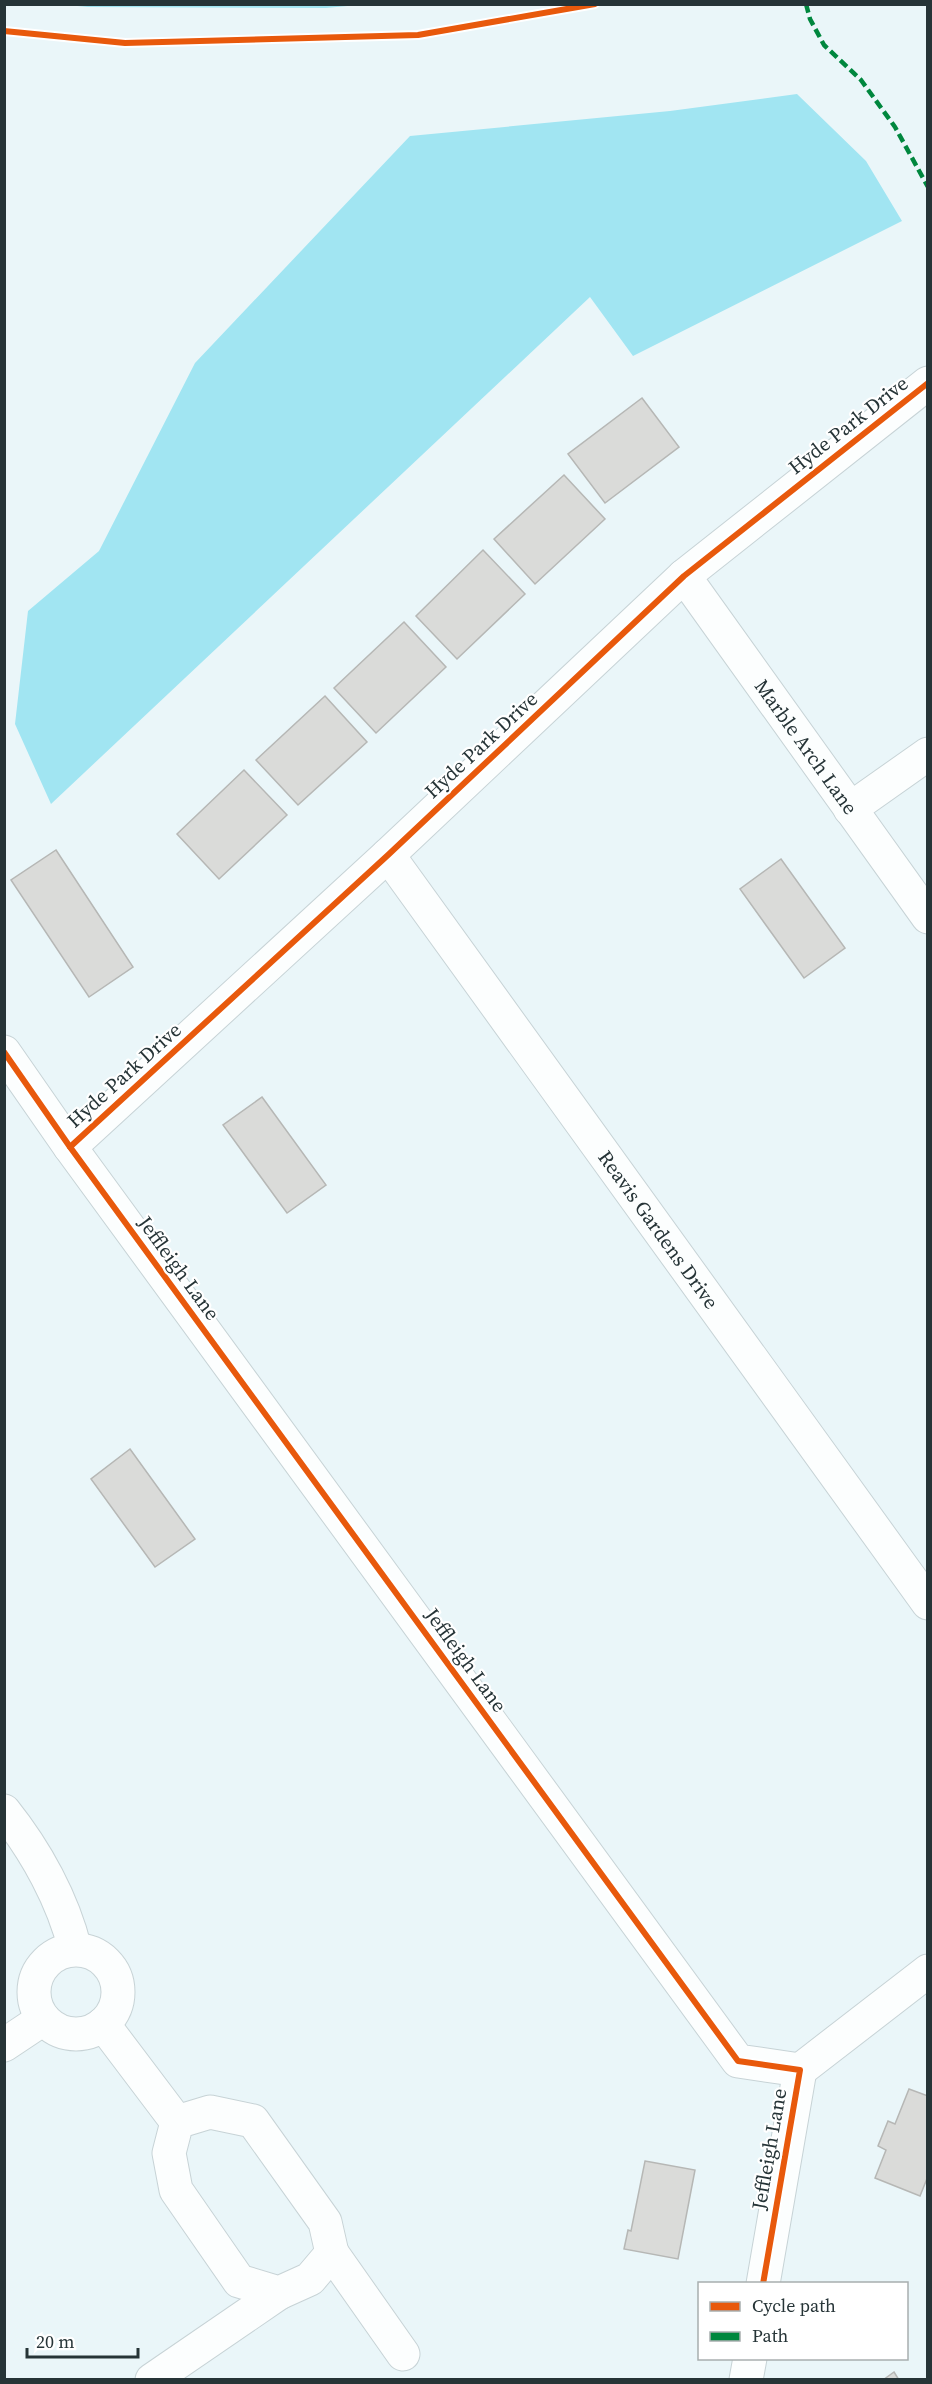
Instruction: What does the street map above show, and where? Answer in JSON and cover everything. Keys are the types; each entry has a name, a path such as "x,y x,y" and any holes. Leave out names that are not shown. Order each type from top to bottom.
{"street":[{"name":"Hyde Park Drive","path":"70,1147 388,855 684,576 927,383"},
{"name":"Marble Arch Lane","path":"684,576 927,917"},
{"path":"850,809 927,754"},
{"name":"Reavis Gardens Drive","path":"388,855 927,1603"},
{"name":"Jeffleigh Lane","path":"4,1052 70,1147 738,2061 800,2070 763,2282"},
{"path":"4,1812 17,1827 48,1881 69,1925 75,1949"},
{"path":"75,1949 94,1953 106,1961 114,1973 118,1987 117,2001 112,2013 103,2024 92,2031 78,2034 65,2033 52,2028 43,2019 34,2000 35,1979 41,1966 52,1956 65,1950 75,1949"},
{"path":"800,2070 927,1971"},
{"path":"4,2045 43,2019"},
{"path":"103,2024 177,2122"},
{"path":"177,2122 210,2112 254,2121 325,2222 332,2253 403,2354"},
{"path":"177,2122 169,2153 176,2190 239,2281 279,2293"},
{"path":"153,2379 279,2293 310,2279 332,2253"},
{"path":"746,2379 750,2360"}],"shaded area":[{"path":"67,5 358,5 326,8"},
{"path":"797,94 866,161 902,221 633,356 590,297 51,804 15,724 28,611 99,551 195,363 410,136 670,111"}],"building":[{"path":"642,398 679,447 605,503 568,454"},
{"path":"564,475 605,519 535,584 494,539"},
{"path":"483,550 525,594 457,659 416,616"},
{"path":"404,622 446,667 376,733 334,688"},
{"path":"325,696 367,742 298,805 256,760"},
{"path":"244,770 287,815 219,879 177,834"},
{"path":"56,850 133,967 89,997 11,880"},
{"path":"781,859 845,948 804,978 740,889"},
{"path":"262,1097 326,1185 287,1213 223,1125"},
{"path":"130,1449 195,1539 155,1567 91,1479"},
{"path":"909,2089 928,2096 928,2176 920,2196 875,2178 886,2150 878,2146 888,2121 895,2124"},
{"path":"645,2161 695,2170 678,2259 624,2249 628,2230 631,2231"},
{"path":"894,2372 899,2380 883,2380"}],"marked path":[{"path":"806,4 810,19 824,45 861,80 895,127 928,187"}],"cycle path":[{"path":"4,31 125,43 418,35 595,4"},
{"path":"70,1147 388,855 684,576 928,383"},
{"path":"4,1052 70,1147 738,2061 800,2070 763,2282"}]}
